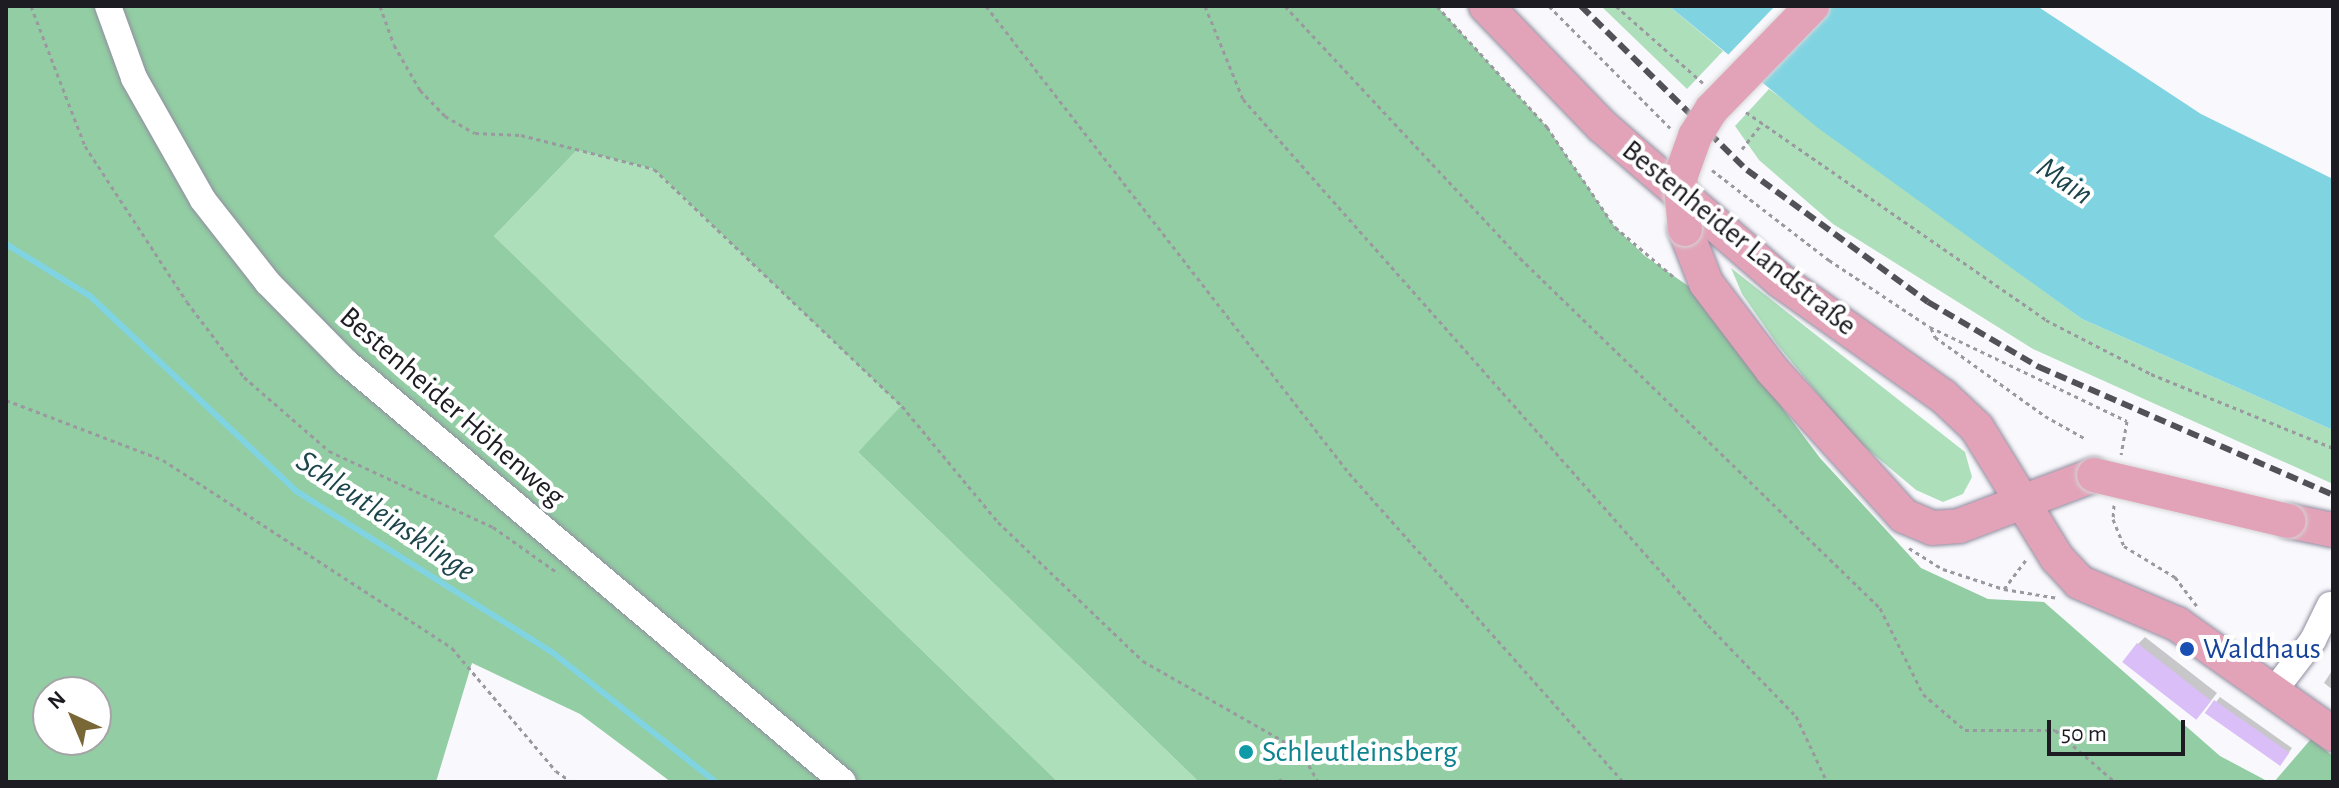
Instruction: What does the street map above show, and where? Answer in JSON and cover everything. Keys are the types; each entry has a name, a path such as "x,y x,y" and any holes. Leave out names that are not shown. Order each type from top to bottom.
{"main road":[{"name":"Bestenheider Landstraße","path":"1486,6 1602,126 1781,281 1943,396 1977,428 2062,566 2079,582 2177,624 2333,734"},
{"path":"1812,6 1712,109 1695,136 1680,178 1685,229 1706,283 1814,421 1904,516 1932,528 1959,526 2107,468 2333,530"}],"street":[{"name":"Bestenheider Höhenweg","path":"108,6 134,78 203,200 268,283 347,363 843,782"},
{"path":"2273,692 2313,640 2330,605"}],"path":[{"path":"31,6 85,146 187,302 244,377 329,451 493,527 568,579"},
{"path":"380,6 394,45 420,90 445,116 475,133 521,135 654,169 902,406 998,522 1143,661 1301,751 1318,782"},
{"path":"986,6 1349,473 1623,782"},
{"path":"1205,6 1243,99 1708,625 1796,716 1827,782"},
{"path":"1285,6 1520,258 1880,608 1923,694 1965,730 2055,730 2115,782"},
{"path":"1437,6 1547,127 1615,227 1694,290 1706,283"},
{"path":"1549,6 1676,135"},
{"path":"1616,6 1710,88"},
{"path":"1736,106 2046,320 2151,374 2333,448"},
{"path":"1742,149 1762,123"},
{"path":"1709,167 1720,178 1930,327 2127,421 2107,468"},
{"path":"1720,178 1726,170"},
{"path":"1930,327 1935,337 2086,439"},
{"path":"6,400 163,460 452,648 556,771 572,782"},
{"path":"2114,504 2113,519 2124,546 2189,591 2204,618 2198,639"},
{"path":"1279,779 1284,782"}],"green space":[{"path":"6,6 1437,6 1547,127 1615,227 1645,256 1694,290 1820,458 1921,568 1988,599 2044,602 2220,756 2269,782 1199,782 858,452 901,406 654,169 577,150 494,236 1058,782 671,782 580,714 472,663 436,782 6,782"},
{"path":"1601,6 1669,6 1723,51 1687,89"},
{"path":"1769,89 2082,319 2333,430 2333,484 2033,349 1833,224 1759,160 1735,126"},
{"path":"577,150 654,169 902,406 858,452 1199,782 1058,782 494,236"},
{"path":"1731,268 1965,452 1972,477 1963,494 1943,502 1916,490 1853,437 1777,344 1742,294"},
{"path":"2311,739 2333,756 2333,782 2274,782"}],"water":[{"name":"Main","path":"1669,6 2037,6 2201,114 2333,179 2333,430 2082,319 1818,128"}],"pier":[{"path":"1775,6 1832,6 1757,83 1725,58"}],"building":[{"path":"2137,643 2211,701 2196,720 2122,662"},
{"path":"2214,700 2289,753 2280,766 2205,713"}],"waterway":[{"name":"Schleutleinsklinge","path":"6,244 90,296 296,491 553,653 716,782"}],"railway":[{"path":"1581,6 1747,170 1928,302 2039,367 2333,495"}],"place":[{"name":"Waldhaus","path":"2187,649"},
{"name":"Schleutleinsberg","path":"1246,752"}]}
